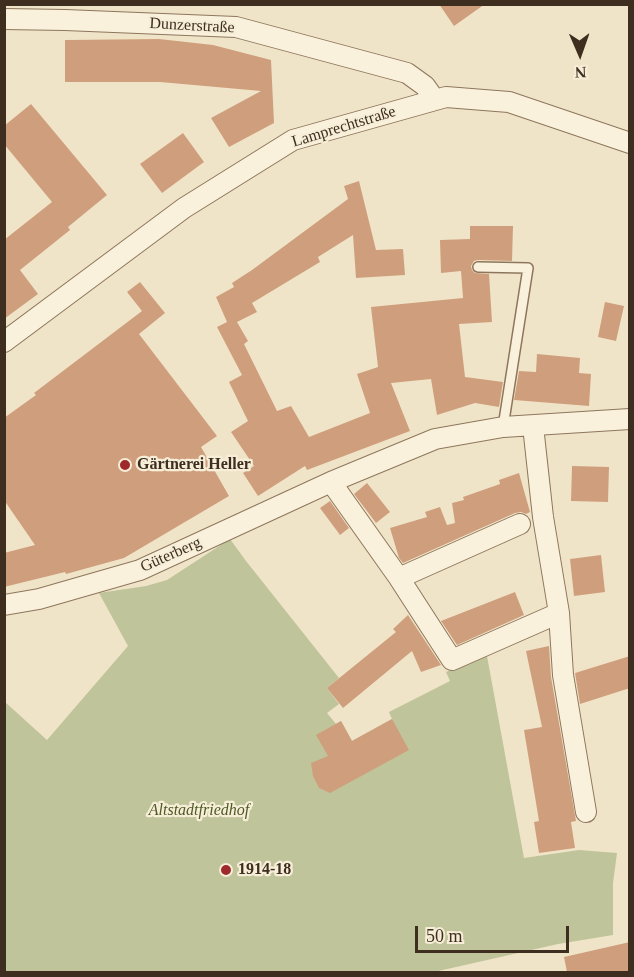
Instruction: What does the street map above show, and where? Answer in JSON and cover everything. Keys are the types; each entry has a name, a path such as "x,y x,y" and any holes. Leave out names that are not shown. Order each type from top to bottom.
{"street":[{"name":"Dunzerstraße","path":"4,19 67,12 236,27 407,73 425,86 435,100"},
{"name":"Lamprechtstraße","path":"4,342 184,208 293,140 446,97 509,102 630,143"},
{"name":"Güterberg","path":"4,606 39,599 140,570 331,482 435,438 503,427 630,419"},
{"path":"533,426 543,517 559,613 563,675 586,812"},
{"path":"331,482 399,578 452,660 559,613"},
{"path":"399,578 520,524"}],"lane":[{"path":"478,267 528,268 503,427"}],"green space":[{"name":"Altstadtfriedhof","path":"230,539 339,678 327,688 339,704 327,713 336,724 341,721 352,741 392,719 389,712 450,681 446,672 487,656 524,858 579,850 617,853 613,883 613,935 558,944 434,972 5,972 4,700 47,740 128,646 99,593 146,586 167,580"}],"building":[{"path":"439,4 485,4 454,26"},
{"path":"159,39 213,45 271,60 274,123 229,147 211,118 261,91 160,82 65,82 65,40"},
{"path":"31,104 107,195 68,227 70,230 20,270 38,294 4,319 4,240 52,202 4,144 4,126"},
{"path":"183,133 204,162 162,193 140,164"},
{"path":"359,181 376,250 403,249 405,275 356,278 353,235 318,257 320,262 252,303 257,312 237,322 248,341 244,344 277,411 291,406 309,437 370,413 357,374 378,367 371,307 463,298 461,271 441,273 440,240 470,239 470,226 513,226 512,261 478,260 474,261 471,266 475,273 489,274 492,322 459,324 465,377 503,382 499,407 475,403 437,415 431,379 391,383 410,431 307,470 305,466 258,496 243,473 254,466 231,432 248,421 229,382 242,375 217,327 227,322 216,297 234,287 232,283 348,199 344,186"},
{"name":"Gärtnerei Heller","path":"140,282 165,313 139,334 217,436 201,447 229,496 124,558 66,574 65,572 4,587 4,553 35,545 4,500 4,418 142,311 127,292"},
{"path":"605,302 624,306 616,341 598,337"},
{"path":"537,354 580,358 579,373 591,374 589,406 514,400 519,371 536,372"},
{"path":"572,466 609,467 608,502 571,501"},
{"path":"519,473 530,512 515,513 403,563 399,558 390,528 427,517 425,512 440,507 447,525 455,523 452,503 500,484 499,480"},
{"path":"367,483 390,512 376,523 354,494"},
{"path":"330,501 349,528 340,535 320,508"},
{"path":"601,555 605,592 574,596 570,559"},
{"path":"515,592 524,615 457,645 441,621"},
{"path":"408,615 441,665 421,672 412,651 343,708 327,688 396,632 393,629"},
{"path":"549,646 551,677 576,821 571,822 575,848 539,853 534,822 539,821 524,730 542,727 526,651"},
{"path":"630,656 630,688 580,704 575,673"},
{"path":"392,719 409,750 330,793 319,788 313,776 311,763 328,756 316,735 341,721 352,741"},
{"path":"630,942 630,972 567,972 564,957"}],"place":[{"name":"Gärtnerei Heller","path":"125,465"},
{"name":"1914-18","path":"226,870"}]}
